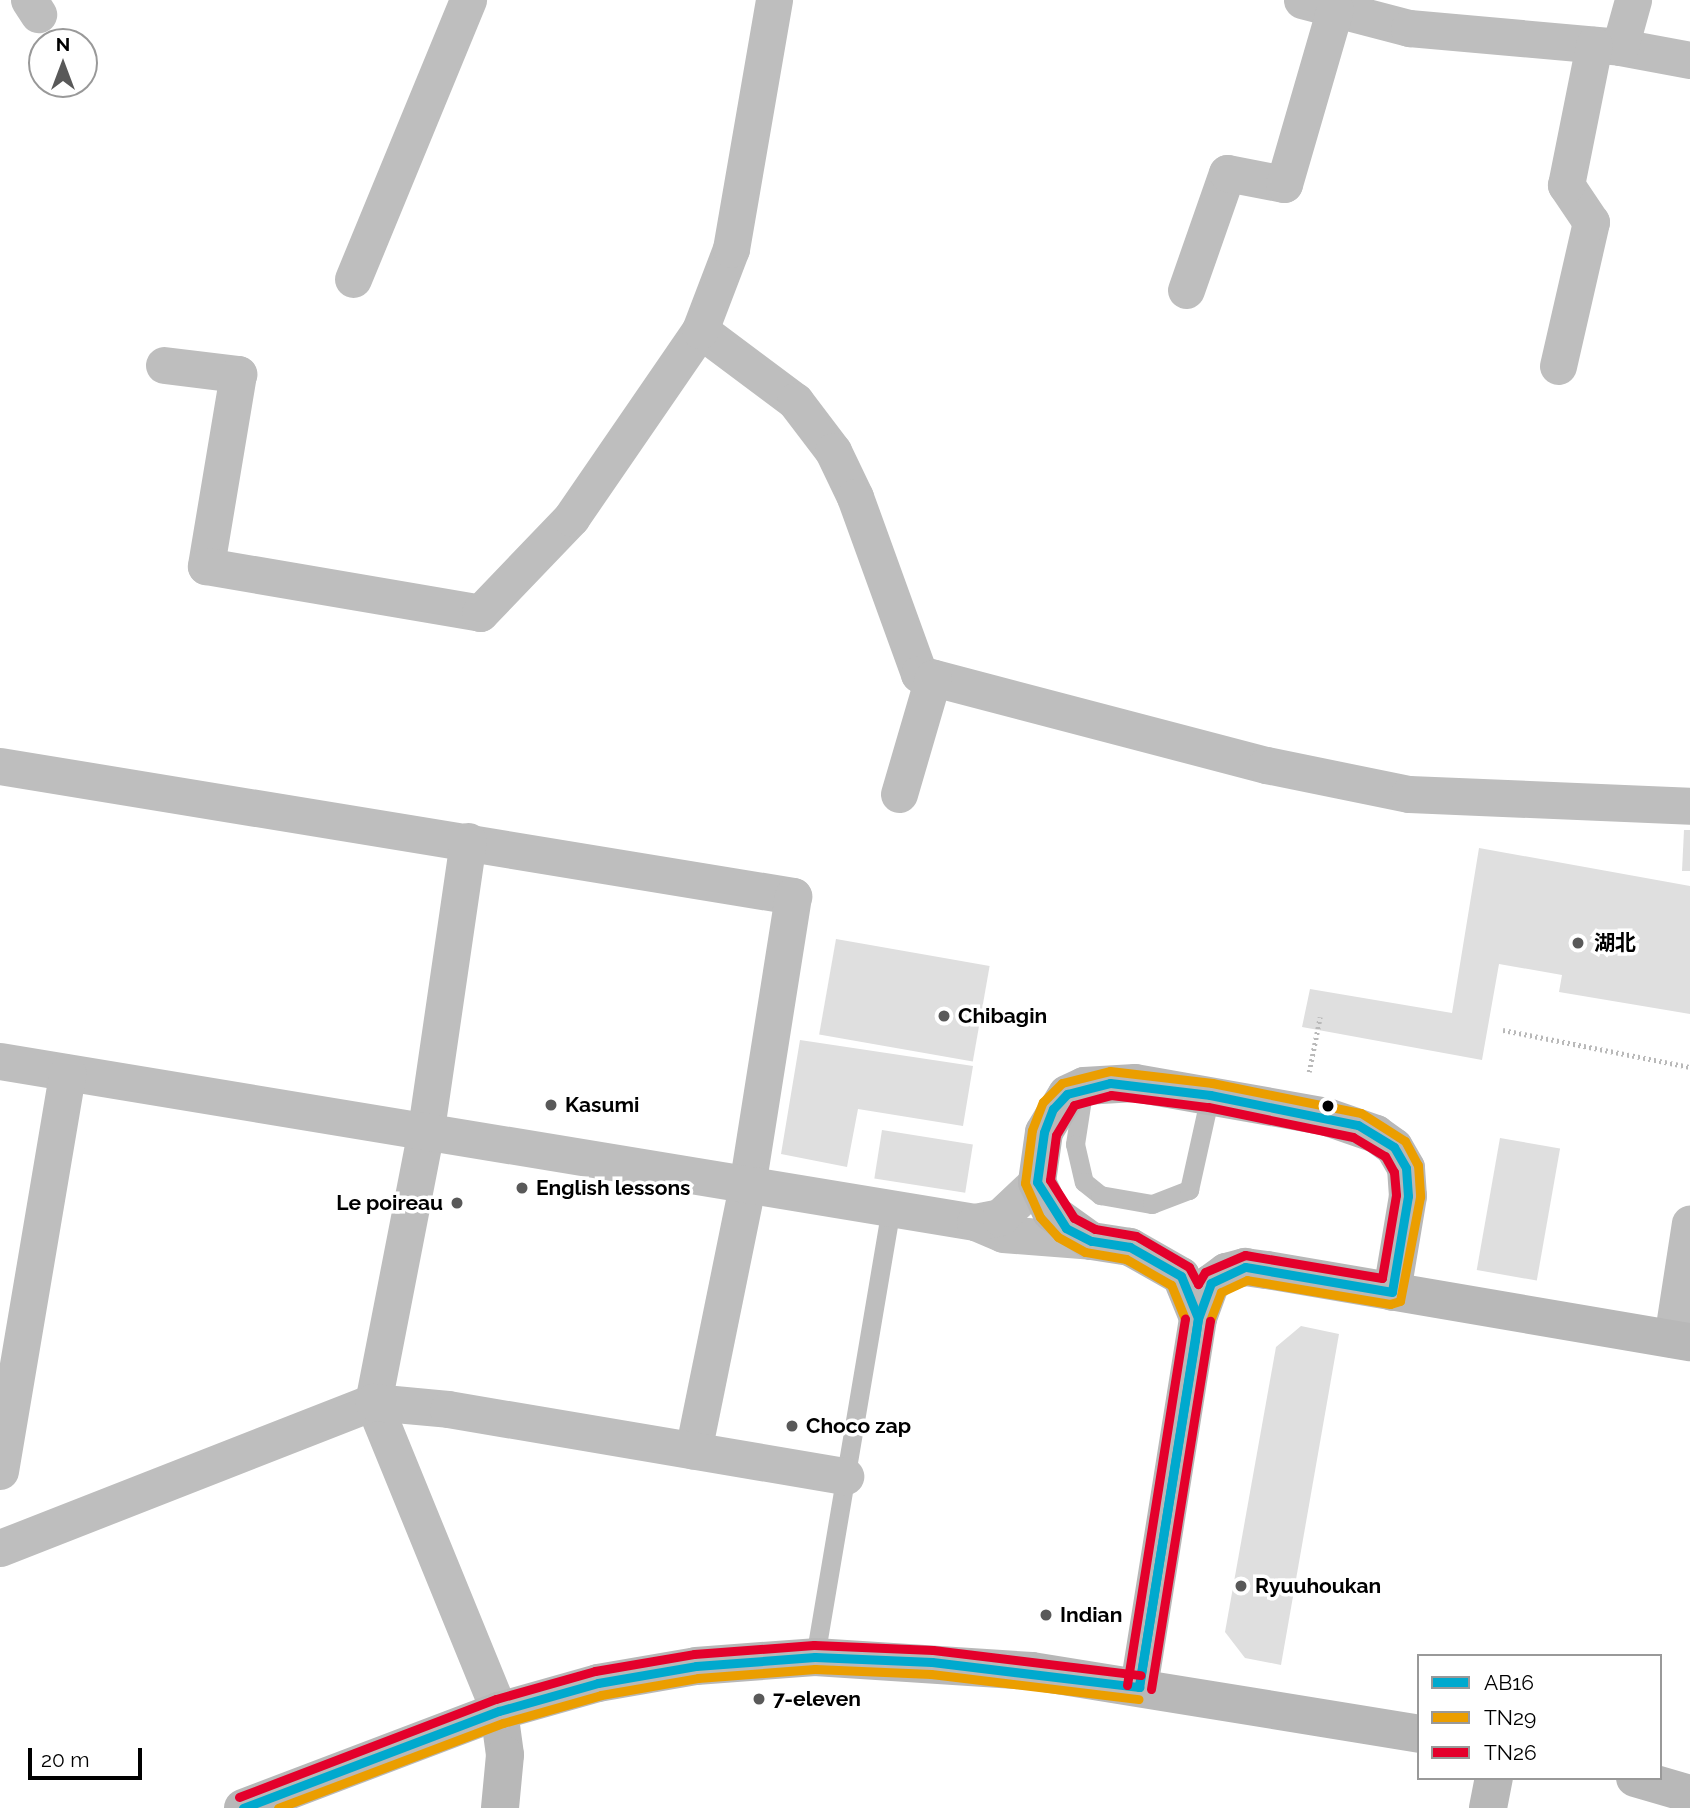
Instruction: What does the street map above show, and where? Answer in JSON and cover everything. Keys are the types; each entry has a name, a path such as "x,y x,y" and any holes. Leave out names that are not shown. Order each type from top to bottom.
{"street":[{"path":"353,279 468,0"},
{"path":"164,365 238,374 206,566 480,613 572,519 700,330 731,249 774,0"},
{"path":"1558,366 1591,222 1566,185 1607,46 1633,0"},
{"path":"1186,290 1227,173 1284,184 1319,4 1409,28 1607,46 1690,60"},
{"path":"700,330 794,401 833,451 919,674 1266,765 1409,794 1690,806"},
{"path":"899,794 933,678"},
{"path":"0,766 793,895 747,1186 693,1451"},
{"path":"468,842 426,1130 373,1402 499,1711 505,1755 500,1808"},
{"path":"0,1061 975,1222 1003,1234 1130,1247 1181,1276 1198,1318"},
{"path":"0,1471 67,1073"},
{"path":"1091,1241 1051,1212 1037,1182 1044,1132 1053,1109 1067,1094 1084,1086 1135,1083 1210,1095 1358,1125 1394,1147 1406,1168 1408,1196 1392,1292"},
{"path":"975,1222 1000,1217 1037,1182"},
{"path":"1139,1687 1198,1318 1211,1283 1245,1267 1681,1340 1690,1223"},
{"path":"0,1548 373,1402 448,1409 845,1476"},
{"path":"243,1808 499,1711 598,1683 696,1666 815,1657 932,1662 1139,1687 1417,1734"},
{"path":"1488,1808 1494,1780"},
{"path":"1642,1780 1690,1794"}],"lane":[{"path":"1084,1086 1075,1144 1084,1182 1100,1195 1152,1204 1189,1190 1210,1095"},
{"path":"815,1657 891,1208"}],"path":[{"path":"1308,1072 1320,1017"},
{"path":"1503,1030 1690,1066"}],"building":[{"path":"1684,830 1690,830 1690,871 1682,871"},
{"path":"1479,848 1690,886 1690,1014 1559,992 1562,975 1499,964 1482,1060 1302,1027 1310,989 1452,1013"},
{"path":"836,939 990,966 973,1062 819,1035"},
{"path":"800,1040 973,1066 963,1126 858,1109 847,1167 781,1154"},
{"path":"882,1130 973,1144 965,1193 874,1178"},
{"path":"1500,1138 1560,1149 1537,1281 1477,1270"},
{"path":"1301,1326 1339,1334 1281,1665 1245,1658 1225,1632 1276,1347"}],"transit line":[{"name":"TN29","path":"1185,1319 1171,1285 1126,1259 1085,1252 1058,1237 1040,1217 1025,1183 1032,1130 1043,1102 1062,1083 1110,1071 1212,1083 1361,1113 1405,1141 1418,1165 1420,1197 1400,1301 1390,1304 1247,1280 1221,1292 1210,1321"},
{"name":"AB16","path":"1110,1083 1210,1095 1358,1125 1394,1147 1406,1168 1408,1196 1392,1292 1245,1267 1211,1283 1198,1318 1181,1276 1130,1247 1091,1241 1066,1228 1037,1182 1044,1132 1053,1109 1067,1094 1110,1083"},
{"name":"TN26","path":"1111,1095 1208,1107 1353,1137 1385,1156 1394,1172 1396,1195 1382,1278 1245,1255 1205,1272 1198,1284 1189,1267 1136,1236 1095,1229 1074,1218 1050,1180 1056,1135 1074,1105 1111,1095"},
{"name":"AB16","path":"1198,1318 1195,1340 1139,1687 1198,1318"},
{"name":"TN26","path":"1127,1685 1185,1319"},
{"name":"TN26","path":"1151,1689 1210,1321"},
{"name":"TN26","path":"239,1797 496,1699 595,1671 694,1654 814,1645 933,1650 1140,1675"},
{"name":"AB16","path":"243,1808 499,1711 598,1683 696,1666 815,1657 932,1662 1139,1687"},
{"name":"TN29","path":"278,1808 503,1723 601,1695 698,1678 815,1669 931,1674 1138,1699"}],"place":[{"name":"湖北","path":"1578,943"},
{"name":"Chibagin","path":"944,1016"},
{"name":"Kasumi","path":"551,1105"},
{"name":"English lessons","path":"522,1188"},
{"name":"Le poireau","path":"457,1203"},
{"name":"Choco zap","path":"792,1426"},
{"name":"Ryuuhoukan","path":"1241,1586"},
{"name":"Indian","path":"1046,1615"},
{"name":"7-eleven","path":"759,1699"}]}
